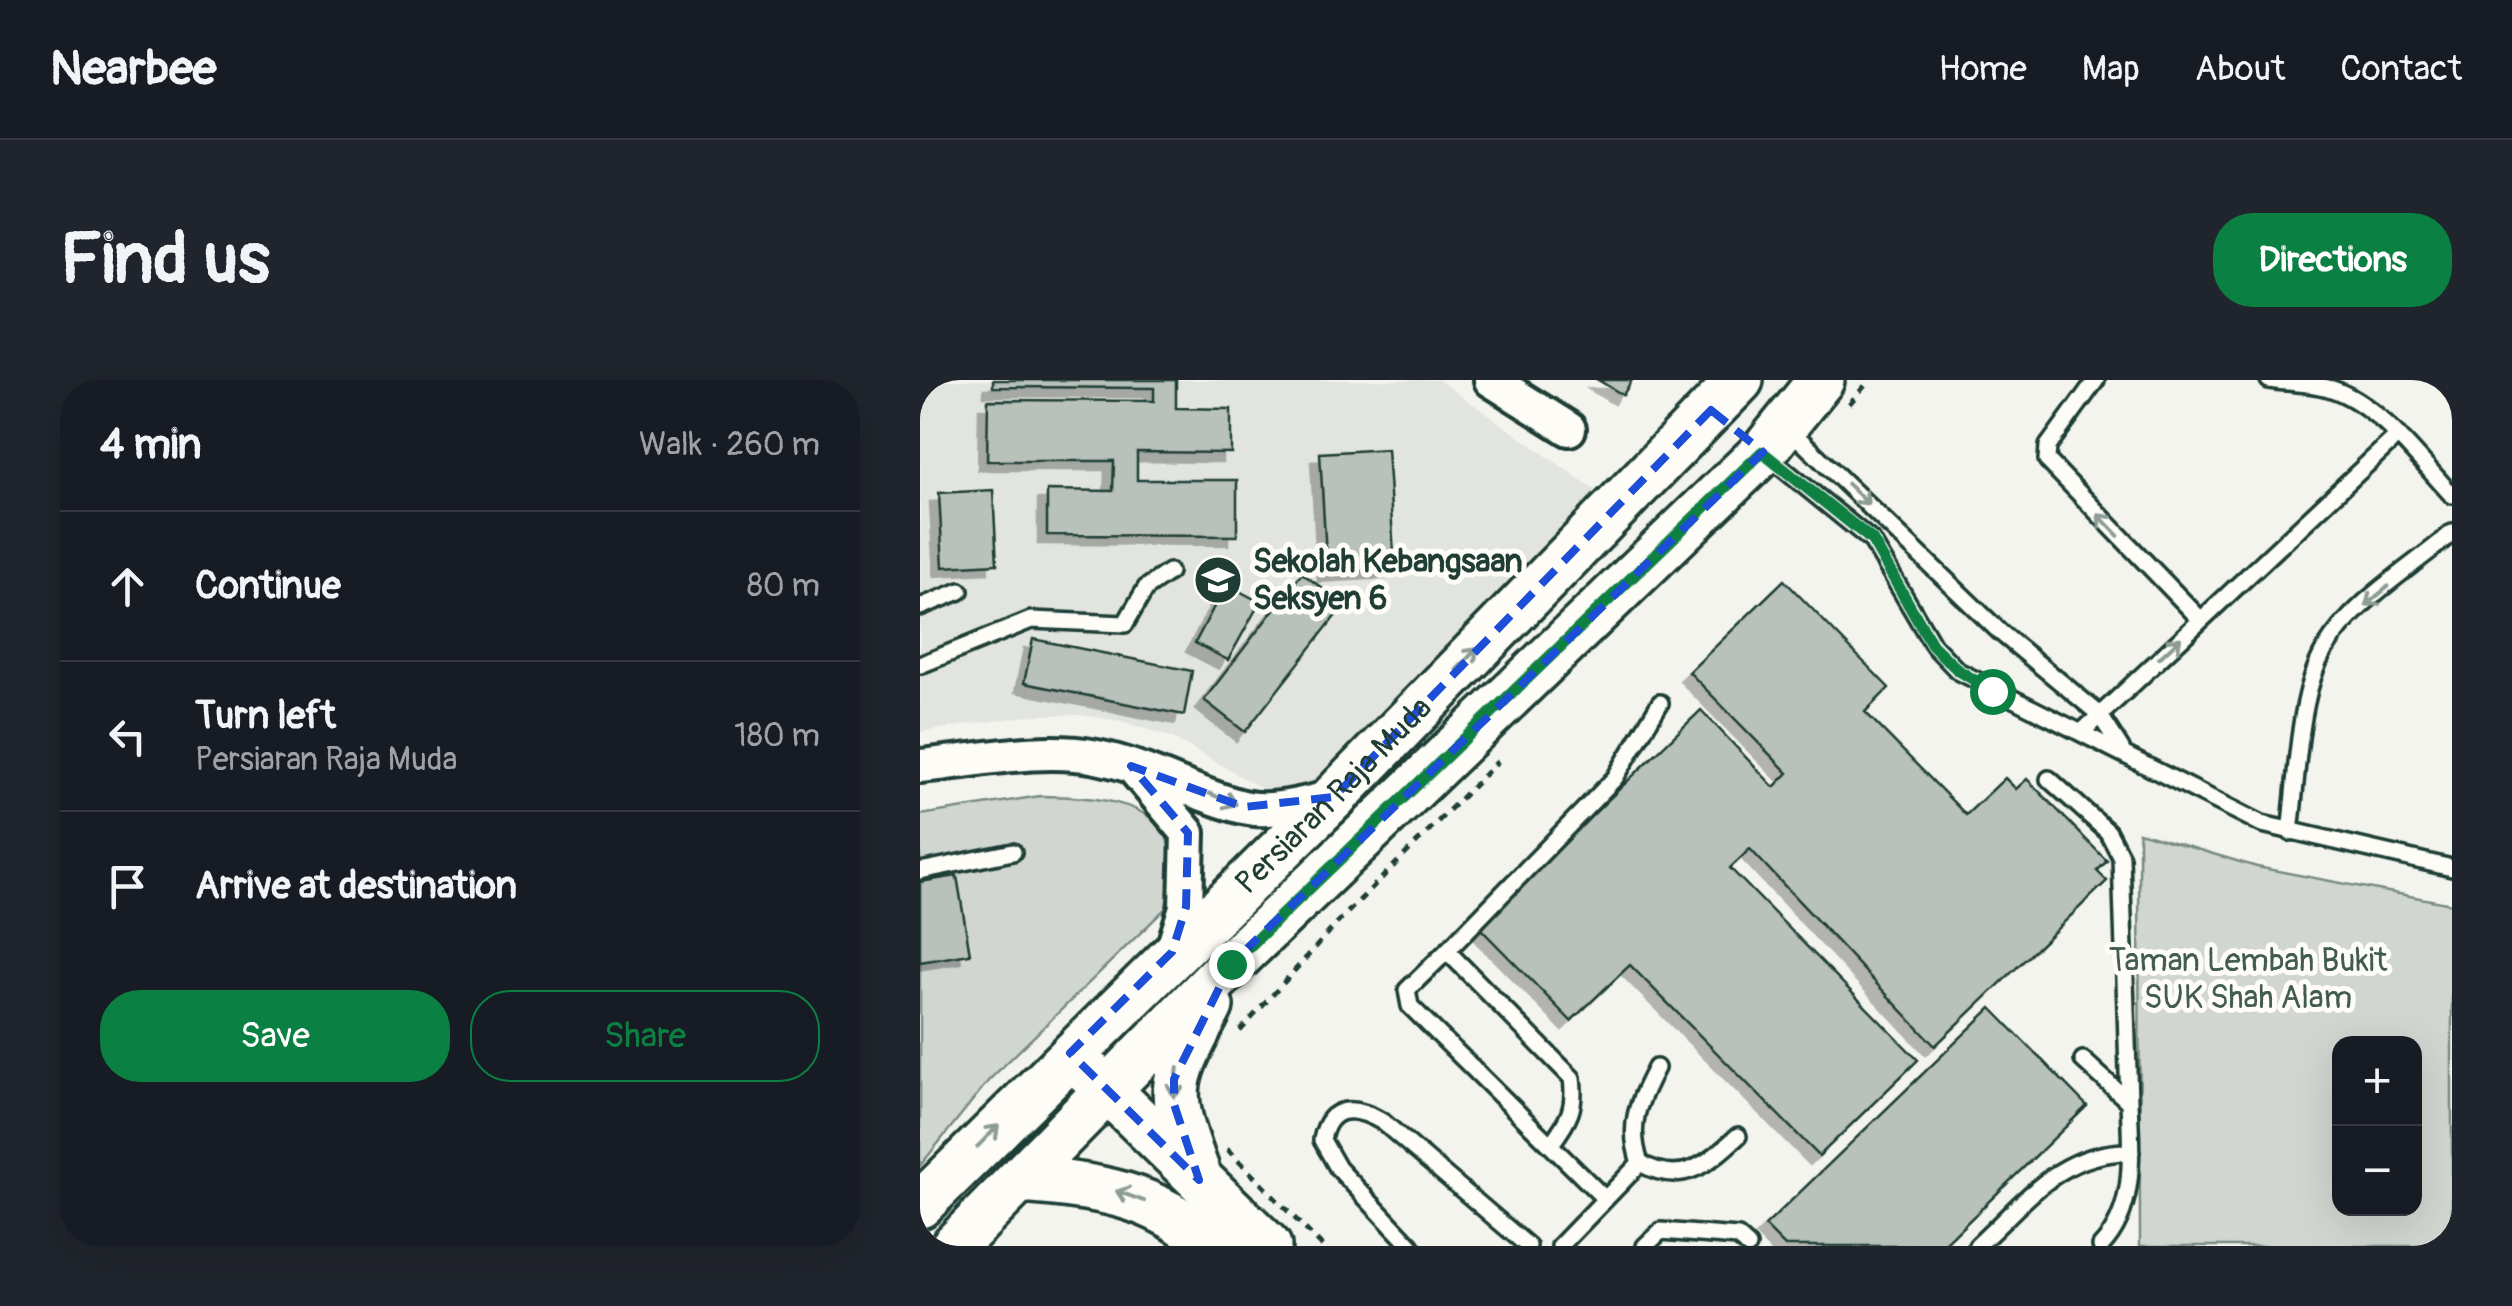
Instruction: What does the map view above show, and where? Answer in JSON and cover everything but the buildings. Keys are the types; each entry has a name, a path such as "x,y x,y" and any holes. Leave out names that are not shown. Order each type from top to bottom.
{"main road":[{"name":"Persiaran Raja Muda","path":"954,1246 1231,964 1787,443 1820,380"},
{"name":"Persiaran Raja Muda","path":"920,1205 1172,952 1334,797 1729,392"},
{"path":"1729,392 1787,443"},
{"path":"1231,964 1174,1079 1174,1104 1268,1246"},
{"path":"1070,1053 1105,1088 1209,1160"},
{"path":"1020,1180 1108,1188 1135,1197 1166,1211 1212,1246"}],"street":[{"path":"1491,380 1569,429"},
{"path":"920,766 1060,754 1094,756 1244,807 1288,807 1334,797"},
{"path":"1131,766 1188,832 1186,907 1172,952"}],"lane":[{"path":"2096,380 2048,446 2047,460 2201,620"},
{"path":"2269,380 2332,389 2353,400 2398,436 2452,495"},
{"path":"2083,731 2398,436"},
{"path":"1787,443 2098,714 2124,751"},
{"path":"1787,443 1872,540 1932,645 1958,670 2124,751 2221,807 2290,832 2452,868"},
{"path":"2290,832 2310,688 2323,652 2342,625 2452,534"},
{"path":"920,665 1030,620 1125,624 1146,588 1169,572"},
{"path":"920,607 960,591"},
{"path":"1605,1199 1410,1006 1408,990 1615,778 1660,703"},
{"path":"2050,779 2118,844 2131,1152 2122,1214 2101,1246"},
{"path":"920,870 1013,852"},
{"path":"1447,951 1572,1078 1575,1104 1571,1117 1551,1144"},
{"path":"2083,1060 2129,1102"},
{"path":"1656,1068 1634,1111 1632,1138 1640,1163 1657,1172 1684,1174 1702,1169 1738,1136"},
{"path":"1411,1246 1338,1168 1322,1140 1326,1123 1342,1110 1362,1110 1384,1122 1528,1246"},
{"path":"1977,1246 2078,1158 2103,1152 2131,1152"},
{"path":"1560,1246 1640,1163"},
{"path":"1646,1246 1661,1230 1738,1237 1748,1246"}],"path":[{"path":"1787,443 1870,380"},
{"path":"1229,1043 1342,919 1509,750"},
{"path":"1209,1160 1322,1246"}],"highlighted area":[{"path":"1711,410 1763,452 1231,964 1174,1079 1174,1104 1199,1180 1070,1053 1172,952 1186,907 1188,833 1131,766 1244,807 1334,797"}],"shaded area":[{"name":"Sekolah Kebangsaan Seksyen 6","path":"920,380 1439,380 1601,494 1312,781 1279,792 1265,790 1173,738 1121,721 1080,715 1034,715 920,732"}],"green space":[{"path":"1040,796 1115,803 1150,818 1162,830 1169,846 1166,908 989,1080 920,1166 920,815"},
{"name":"Taman Lembah Bukit SUK Shah Alam","path":"2139,832 2257,867 2452,904 2452,1246 2140,1246"}],"place":[{"name":"Sekolah Kebangsaan Seksyen 6","path":"1218,580"}],"route":[{"path":"1231,964 1762,452 1872,540 1932,645 1958,670 1992,691"}]}
